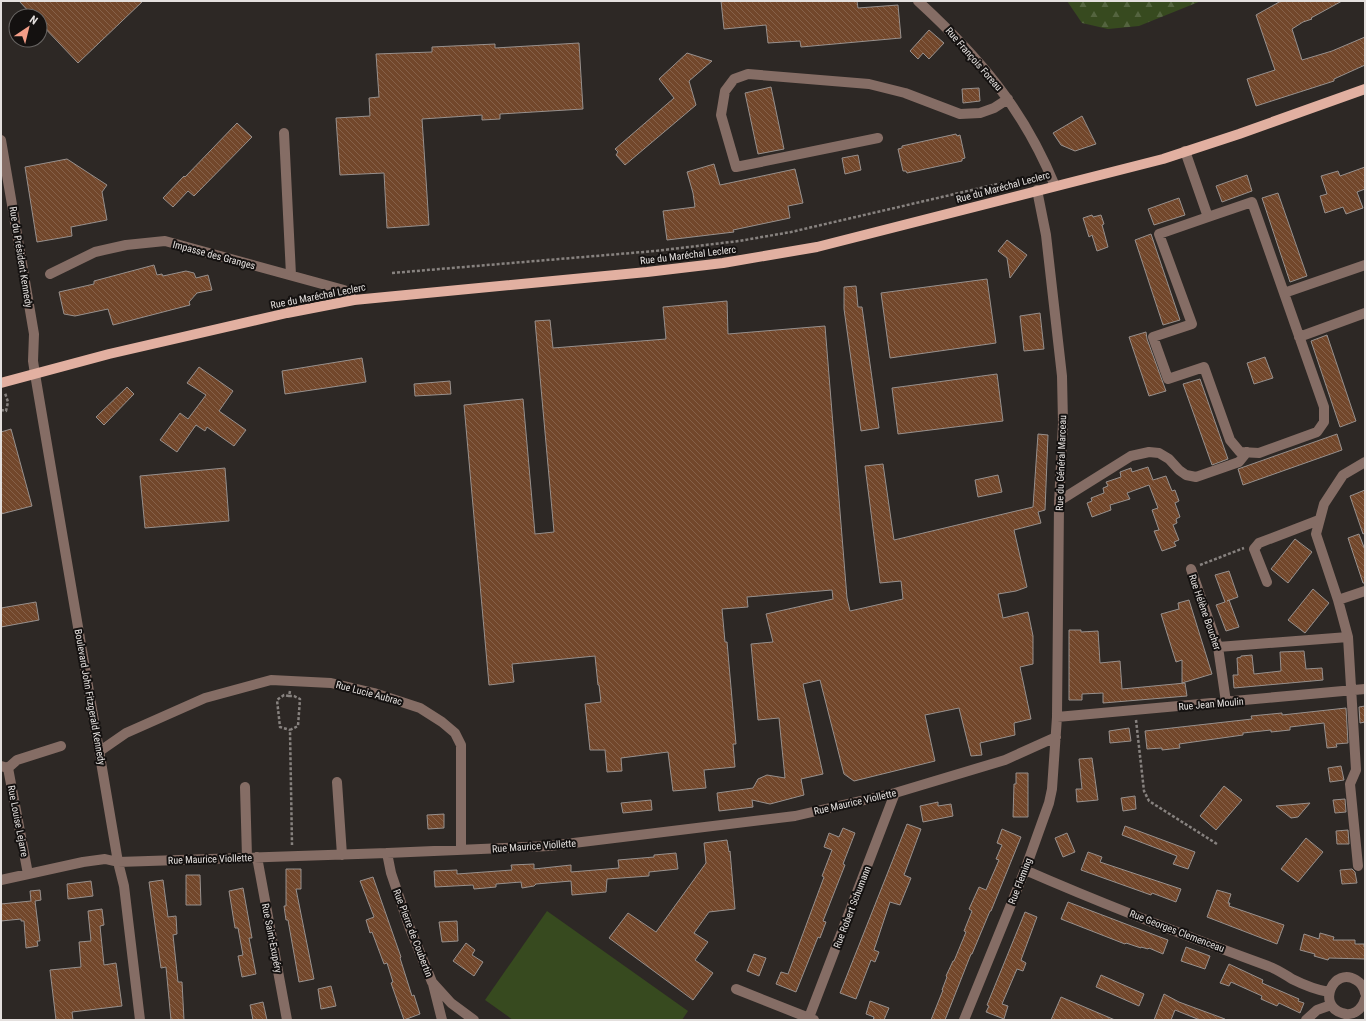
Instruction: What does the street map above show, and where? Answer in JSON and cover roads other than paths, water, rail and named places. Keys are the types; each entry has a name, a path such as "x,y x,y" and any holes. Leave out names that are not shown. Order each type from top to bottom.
{"main road":[{"name":"Rue du Maréchal Leclerc","path":"1,383 108,354 354,300 640,273 723,263 817,247 1163,159 1239,134 1365,89"}],"street":[{"name":"Rue François Foreau","path":"918,1 967,49 1008,99 1044,159 1055,186"},
{"path":"878,138 736,167 721,115 725,91 734,79 748,74 869,84 905,93 960,114 980,113 994,108 1008,99"},
{"path":"284,133 292,275"},
{"name":"Rue du Président Kennedy","path":"1,140 34,334 33,361 35,374"},
{"path":"1185,151 1208,217"},
{"name":"Rue du Général Marceau","path":"1038,190 1046,235 1062,376 1063,423 1059,501 1056,737"},
{"path":"1252,202 1324,407 1324,422 1317,432 1259,453 1240,452 1230,440 1204,367 1168,379 1153,337 1192,324 1159,234 1208,217 1252,202"},
{"name":"Impasse des Granges","path":"50,274 95,252 126,245 165,241 344,290 354,300"},
{"path":"1284,293 1365,265"},
{"path":"1299,336 1365,313"},
{"name":"Boulevard John Fitzgerald Kennedy","path":"35,374 118,862 124,886 140,1020"},
{"path":"1059,501 1131,456 1149,452 1159,453 1169,459 1186,475 1196,477 1239,462 1246,452"},
{"path":"1358,866 1350,784 1356,770 1348,637 1338,600 1316,534 1324,504 1343,475 1365,462"},
{"path":"1267,582 1254,549 1259,543 1320,520"},
{"name":"Rue Hélène Boucher","path":"1191,569 1218,647 1226,702"},
{"path":"1338,600 1365,591"},
{"path":"1218,647 1348,637"},
{"name":"Rue Lucie Aubrac","path":"100,751 126,733 205,698 271,680 331,683 374,693 420,708 442,722 455,733 461,745 461,850"},
{"name":"Rue Jean Moulin","path":"1057,717 1365,689"},
{"name":"Rue Maurice Viollette","path":"1,880 83,862 105,859 118,862 342,855 548,846 795,816 895,793 1005,760 1056,737"},
{"name":"Rue Fleming","path":"964,1020 1025,870 1049,803 1052,789 1056,737"},
{"name":"Rue Louise Lejarre","path":"28,874 5,767 17,760 61,746"},
{"path":"337,782 342,855"},
{"name":"Rue Saint-Exupéry","path":"245,787 252,857 287,1020"},
{"name":"Rue Robert Schumann","path":"811,1019 895,793"},
{"name":"Rue Pierre de Coubertin","path":"387,853 391,874 409,926 432,982 451,1003 474,1020"},
{"name":"Rue Georges Clemenceau","path":"1025,870 1183,934 1278,969 1292,979 1314,989 1329,992"},
{"path":"1364,989 1361,984 1354,979 1345,978 1336,981 1333,984 1329,992 1329,999 1335,1010 1354,1017 1362,1007 1365,999"},
{"path":"432,982 442,1020"},
{"path":"736,989 811,1019"},
{"path":"1306,1020 1317,1010 1331,1005"}]}
